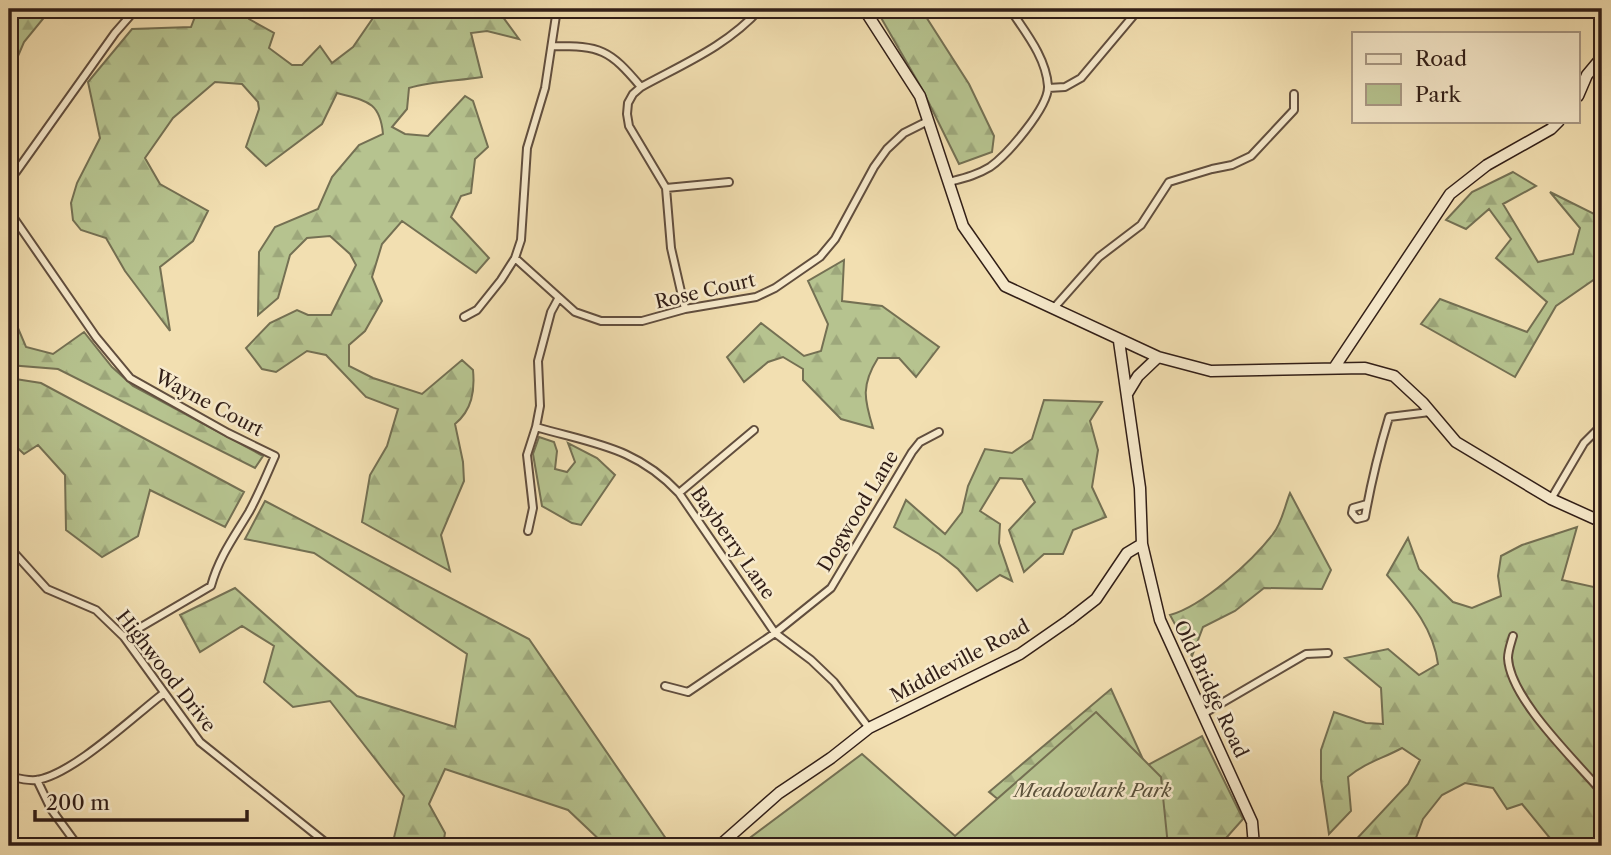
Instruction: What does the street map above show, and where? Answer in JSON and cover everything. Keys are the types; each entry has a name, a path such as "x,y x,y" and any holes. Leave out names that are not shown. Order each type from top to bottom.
{"street":[{"path":"9,178 16,172 115,33 136,9"},
{"path":"464,317 477,310 515,258 521,240 527,148 545,88 557,9"},
{"path":"685,309 671,248 666,188 629,126 628,103 641,87 708,52 743,26 760,9"},
{"path":"864,9 920,96 963,226 1005,286 1119,341 1158,357 1211,371 1278,372 1334,368 1365,369 1394,376 1456,442 1551,499 1602,522"},
{"path":"949,181 973,176 1002,157 1032,123 1048,88 1038,55 1010,9"},
{"path":"1048,88 1065,87 1081,78 1139,9"},
{"path":"552,46 586,46 611,55 641,87"},
{"path":"1580,91 1587,75 1602,57"},
{"path":"1053,309 1100,257 1141,225 1169,182 1232,165 1251,156 1293,110 1294,94"},
{"name":"Rose Court","path":"515,258 575,312 601,321 642,321 685,309 757,297 820,257 835,239 873,167 887,149 904,133 928,121"},
{"path":"1334,368 1450,194 1487,165 1552,129 1558,122"},
{"path":"666,188 729,182"},
{"name":"Wayne Court","path":"9,211 96,337 130,378 275,456 249,511 222,555 211,586 124,637"},
{"path":"528,531 533,508 527,454 540,406 538,361 551,312 558,299"},
{"path":"1119,341 1140,488 1142,544"},
{"path":"1127,394 1138,376 1158,357"},
{"path":"1367,504 1375,461 1389,417 1430,412"},
{"path":"1551,499 1584,443 1602,425"},
{"name":"Bayberry Lane","path":"536,428 627,453 657,471 679,493 775,633 811,660 834,682 869,728"},
{"path":"679,493 754,430"},
{"name":"Dogwood Lane","path":"665,686 688,692 775,633 831,588 912,452 920,442 939,432"},
{"name":"Old Bridge Road","path":"1142,544 1160,620 1252,822 1254,846"},
{"name":"Middleville Road","path":"719,846 779,793 869,728 1020,653 1069,620 1096,599 1127,552 1142,544"},
{"name":"Highwood Drive","path":"9,547 47,589 96,610 124,637 200,742 330,846"},
{"path":"1513,636 1508,656 1512,677 1522,698 1602,792"},
{"path":"1203,715 1306,654 1328,653"},
{"path":"9,776 37,780 56,773 76,762 164,693"},
{"path":"37,780 51,809 78,846"}],"green space":[{"path":"9,9 51,9 24,42 9,77"},
{"path":"198,9 249,9 249,19 274,33 269,48 292,65 302,65 320,46 332,63 353,47 373,18 385,9 497,9 519,39 487,31 471,33 482,77 409,88 407,109 392,127 405,134 428,136 465,96 473,101 488,147 475,159 471,193 461,196 451,217 489,258 476,273 402,221 382,244 372,277 382,301 365,331 349,345 349,366 373,378 422,394 462,360 473,370 469,406 455,424 464,481 441,535 450,571 362,522 370,475 387,446 398,409 366,397 326,355 307,351 276,372 262,369 246,348 270,323 297,310 308,315 331,315 356,265 350,254 330,236 307,238 290,255 278,298 258,315 259,252 275,227 318,209 332,177 359,145 383,134 379,115 370,104 337,93 322,124 266,166 246,147 259,109 258,102 242,84 215,82 173,118 145,158 160,184 208,211 193,241 160,267 170,331 125,271 106,238 81,230 73,220 71,203 77,183 100,138 88,82 132,29 191,27"},
{"path":"876,9 921,9 969,84 994,136 992,152 959,164 922,89"},
{"path":"1513,172 1536,186 1503,204 1538,262 1573,254 1580,228 1550,192 1602,216 1602,274 1556,306 1515,377 1421,324 1440,299 1527,332 1547,302 1496,258 1511,239 1489,209 1466,229 1446,220 1472,192"},
{"path":"844,260 842,301 882,306 939,347 916,377 899,358 878,358 869,376 866,392 873,428 841,419 803,380 803,369 783,357 768,362 744,382 727,357 761,323 804,356 821,351 828,324 808,281"},
{"path":"9,307 26,347 53,354 84,332 112,367 133,386 263,456 255,468 58,369 9,365"},
{"path":"9,378 41,383 244,492 225,527 150,490 138,536 102,557 66,530 65,475 38,445 24,454 9,440"},
{"path":"1044,400 1102,402 1090,421 1098,450 1092,487 1106,517 1073,530 1063,554 1044,554 1024,572 1009,530 1035,502 1022,479 1000,478 980,511 1000,524 999,543 1012,581 1000,575 977,591 958,569 939,554 894,527 906,500 945,534 962,512 968,486 985,449 1012,453 1032,439"},
{"path":"539,437 554,442 557,451 555,469 567,472 575,462 568,443 597,458 615,475 581,525 572,523 542,506 533,454"},
{"path":"1290,493 1331,570 1322,589 1264,588 1235,611 1203,627 1192,656 1170,615 1212,593 1253,557 1276,530"},
{"path":"265,501 529,639 669,843 674,846 606,846 568,810 445,769 429,804 445,833 443,846 392,846 404,796 330,701 293,707 264,682 274,646 242,626 200,652 180,615 235,588 357,696 455,727 467,654 314,553 245,539"},
{"path":"1577,527 1562,580 1598,588 1602,584 1602,846 1550,846 1554,843 1522,804 1507,809 1493,788 1465,783 1442,795 1423,819 1413,846 1350,846 1408,784 1420,760 1402,748 1348,777 1351,811 1329,834 1321,780 1321,750 1334,712 1366,723 1383,724 1381,688 1345,658 1388,649 1419,675 1438,664 1426,627 1387,575 1408,538 1419,569 1453,602 1472,608 1501,596 1498,576 1501,556 1522,545"},
{"path":"1111,689 1146,766 1202,736 1243,819 1219,846 1056,846 989,792"},
{"name":"Meadowlark Park","path":"1096,712 1161,777 1168,846 739,846 862,754 955,836"}]}
